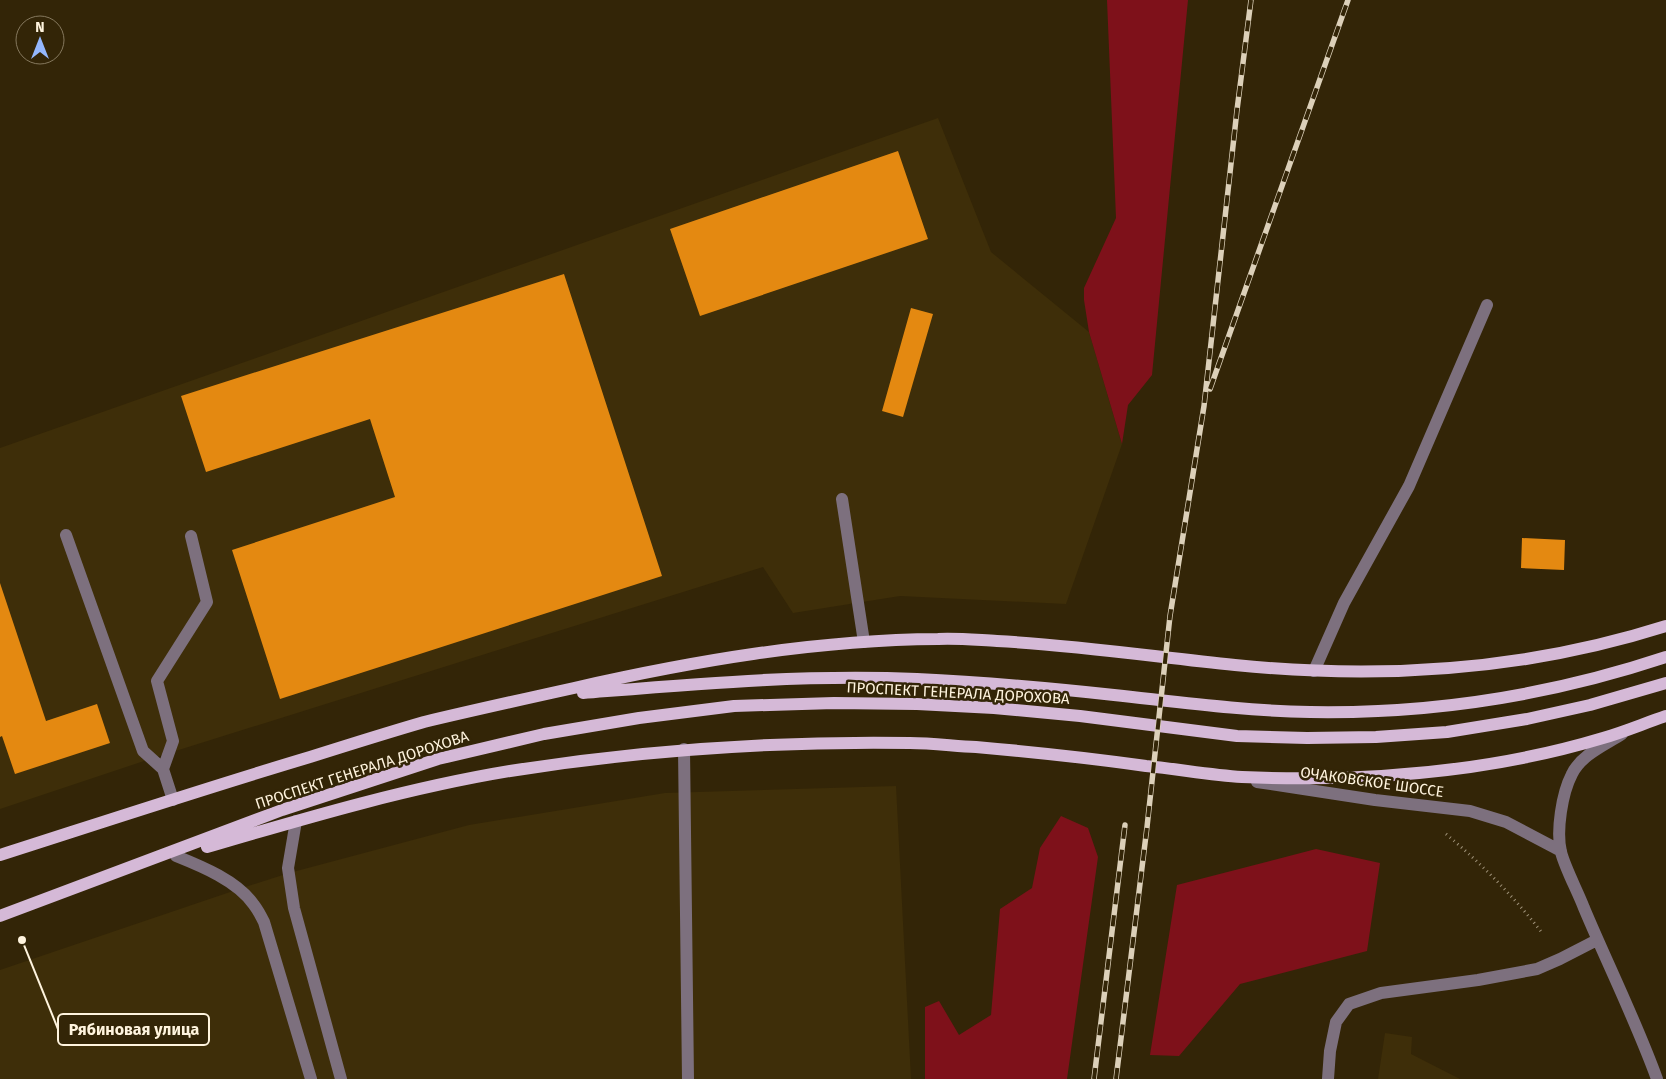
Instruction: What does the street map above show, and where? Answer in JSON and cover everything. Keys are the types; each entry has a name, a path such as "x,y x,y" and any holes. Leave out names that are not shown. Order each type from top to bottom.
{"main road":[{"name":"ПРОСПЕКТ ГЕНЕРАЛА ДОРОХОВА","path":"0,855 423,723 646,672 756,653 864,642 940,638 1022,643 1240,666 1384,673 1456,669 1528,660 1594,646 1666,626"},
{"name":"ПРОСПЕКТ ГЕНЕРАЛА ДОРОХОВА","path":"536,696 736,680 907,679 1077,691 1241,709 1373,712 1518,696 1584,681 1666,657"},
{"name":"ПРОСПЕКТ ГЕНЕРАЛА ДОРОХОВА","path":"0,916 282,810 438,759 544,734 639,718 734,706 834,703 917,704 994,708 1080,716 1237,736 1376,737 1447,732 1527,718 1590,705 1666,684"},
{"name":"ПРОСПЕКТ ГЕНЕРАЛА ДОРОХОВА","path":"116,873 296,821 407,792 507,772 684,749 786,744 913,743 1076,757 1240,776 1311,778 1380,776 1453,770 1534,755 1604,738 1666,716"}],"street":[{"path":"1314,671 1344,603 1409,486 1487,305"},
{"path":"842,499 864,642"},
{"path":"66,535 143,751 163,770 173,800"},
{"path":"163,770 172,741 157,681 207,602 191,536"},
{"path":"1632,728 1588,756 1573,772 1564,794 1560,821 1561,852 1597,940 1647,1050 1657,1079"},
{"path":"684,749 688,1079"},
{"name":"ОЧАКОВСКОЕ ШОССЕ","path":"1170,768 1375,800 1470,811 1506,822 1561,852"},
{"path":"296,821 288,868 294,908 341,1079"},
{"path":"176,856 220,876 239,889 254,903 264,922 311,1079"},
{"path":"1328,1079 1330,1051 1336,1022 1349,1004 1381,993 1478,980 1537,969 1597,940"}],"path":[{"path":"1446,834 1476,859 1520,904 1543,934"}],"shaded area":[{"path":"1107,0 1188,0 1152,375 1128,405 1122,444 1089,332 1084,300 1084,288 1116,218"},
{"path":"938,118 991,252 1089,332 1122,444 1066,604 900,596 793,613 763,567 150,759 0,809 0,448"},
{"path":"896,786 911,1079 0,1079 0,970 239,889 289,873 469,825 665,793"},
{"path":"1061,816 1088,828 1098,857 1067,1079 925,1079 925,1007 939,1001 959,1035 991,1015 1000,909 1032,888 1040,848"},
{"path":"1316,849 1380,863 1367,951 1240,984 1179,1056 1150,1055 1177,885"},
{"path":"1385,1033 1412,1037 1411,1054 1460,1079 1378,1079"}],"building":[{"path":"898,151 928,239 700,316 670,229"},
{"path":"564,274 662,576 280,699 232,550 395,497 370,419 206,472 181,396"},
{"path":"911,308 933,314 903,417 882,411"},
{"path":"1522,538 1565,540 1564,570 1521,568"},
{"path":"0,583 46,721 97,704 110,743 15,774 2,736 0,737"}],"railway":[{"path":"1116,1079 1147,827 1170,616 1204,406 1251,0"},
{"path":"1210,389 1348,0"},
{"path":"1094,1079 1125,825"}],"place":[{"name":"Рябиновая улица","path":"22,940"}]}
